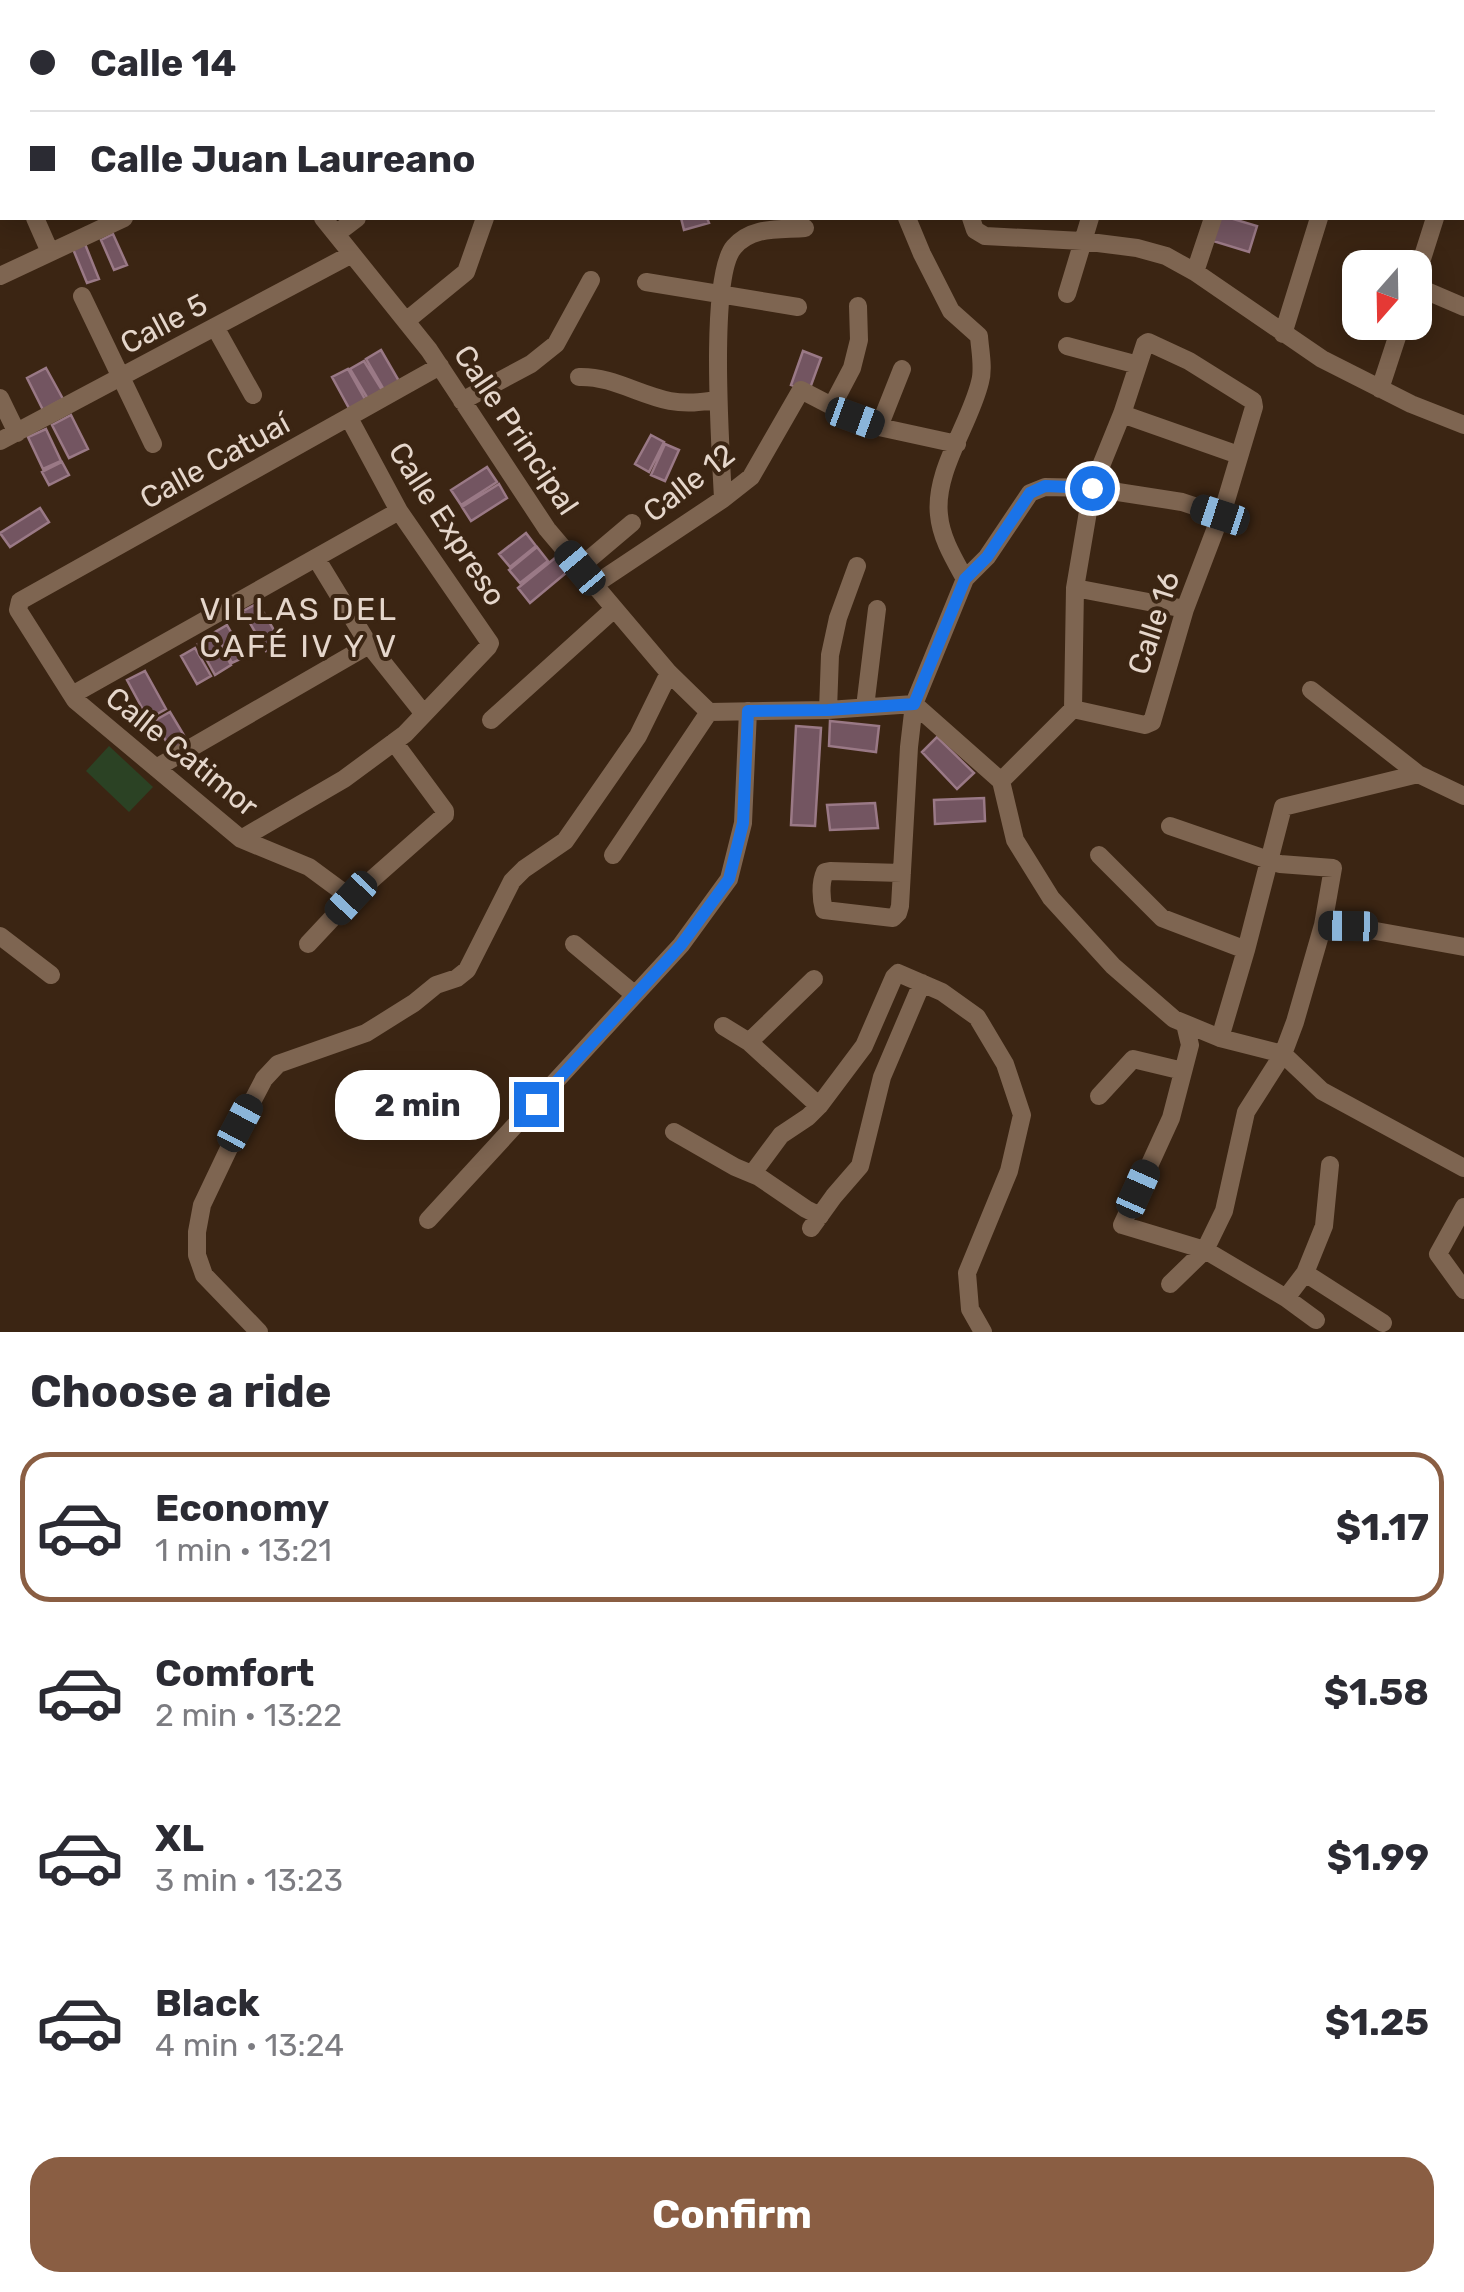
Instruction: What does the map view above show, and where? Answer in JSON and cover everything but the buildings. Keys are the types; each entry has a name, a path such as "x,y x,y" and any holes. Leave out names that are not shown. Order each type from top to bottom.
{"street":[{"path":"36,220 50,252"},
{"path":"0,276 120,220"},
{"name":"Calle Principal","path":"325,220 440,366 547,529 670,673 709,712"},
{"path":"336,234 354,220"},
{"path":"406,321 466,272 483,220"},
{"path":"908,220 952,312 979,336 982,379 941,487 939,516 952,556 965,579"},
{"path":"972,220 975,230 984,236 1152,251 1196,272 1322,359 1464,425"},
{"path":"1067,294 1089,220"},
{"path":"1196,272 1211,220"},
{"path":"1283,334 1318,220"},
{"path":"1425,250 1434,220"},
{"path":"723,499 718,400 720,293 726,264 731,250 756,224 805,228"},
{"name":"Calle 5","path":"8,437 352,254"},
{"path":"462,400 531,364 556,344 592,280"},
{"path":"646,282 798,307"},
{"path":"1432,291 1464,307"},
{"path":"82,296 153,444"},
{"path":"832,406 856,354 858,306"},
{"path":"215,327 254,395"},
{"path":"1380,389 1396,340"},
{"name":"Calle 16","path":"1073,709 1145,726 1152,722 1185,609 1254,407 1253,401 1189,361 1148,342 1138,366"},
{"path":"1001,781 1073,709 1076,588 1092,488 1138,366 1067,346"},
{"name":"Calle Catuaí","path":"18,605 440,366"},
{"path":"879,427 902,369"},
{"path":"578,377 616,382 668,401 689,404 718,400"},
{"name":"Calle 12","path":"594,585 751,477 801,390 879,427 956,444"},
{"path":"0,398 8,437"},
{"path":"1122,414 1230,452"},
{"name":"Calle Expreso","path":"241,839 344,779 394,742 490,642 400,511 350,418"},
{"path":"902,873 830,870 822,879 824,910 892,918 898,913 900,906 902,873 909,747 914,704 965,579 987,557 1030,493 1045,486 1092,488 1182,502 1220,515"},
{"path":"72,695 400,511"},
{"path":"580,568 632,523"},
{"path":"316,558 369,646 424,714"},
{"path":"828,710 830,655 838,618 857,566"},
{"path":"1076,588 1185,609"},
{"name":"Calle Catimor","path":"18,605 72,695 241,839 309,867 351,898"},
{"path":"492,720 614,608"},
{"path":"865,707 877,609"},
{"path":"156,768 369,646"},
{"path":"259,1332 204,1275 197,1255 196,1232 202,1205 264,1080 278,1064 366,1033 467,970 512,881 524,868 565,842 638,736 670,673"},
{"path":"1311,690 1418,774 1464,796"},
{"path":"613,855 709,712 914,704 1001,781 1015,840 1050,898 1113,966 1174,1019 1220,1038 1283,1054 1322,1091 1464,1168"},
{"path":"428,1220 681,945 729,879 743,823 748,711"},
{"path":"308,944 351,898 445,814 394,742"},
{"path":"1220,1038 1283,807 1418,774"},
{"path":"1170,826 1280,864 1333,868 1323,926 1295,1022 1283,1054 1246,1112 1224,1211 1204,1250 1170,1284"},
{"path":"1100,855 1162,918 1246,950"},
{"path":"1323,926 1348,926 1464,947"},
{"path":"0,936 52,975"},
{"path":"574,944 635,995"},
{"path":"752,1174 781,1135 819,1106 864,1046 898,973 942,992 977,1017 1005,1064 1022,1114 1009,1171 967,1273 970,1309 983,1332"},
{"path":"749,1042 814,979"},
{"path":"674,1132 752,1174 806,1209 816,1222 860,1166 882,1077 922,983"},
{"path":"1185,1024 1190,1045 1171,1118 1122,1224 1204,1250 1316,1320"},
{"path":"723,1026 749,1042 819,1106"},
{"path":"1099,1096 1133,1059 1183,1071"},
{"path":"1286,1298 1306,1272 1324,1226 1330,1165"},
{"path":"1464,1208 1438,1254 1464,1290"},
{"path":"1306,1272 1384,1323"}],"green space":[{"path":"109,746 153,787 129,812 86,771"}],"district":[{"name":"VILLAS DEL CAFÉ IV Y V","path":"299,628"}],"route":[{"path":"536,1104 681,945 729,879 743,823 748,711 914,704 965,579 987,557 1030,493 1045,486 1092,488"}]}
